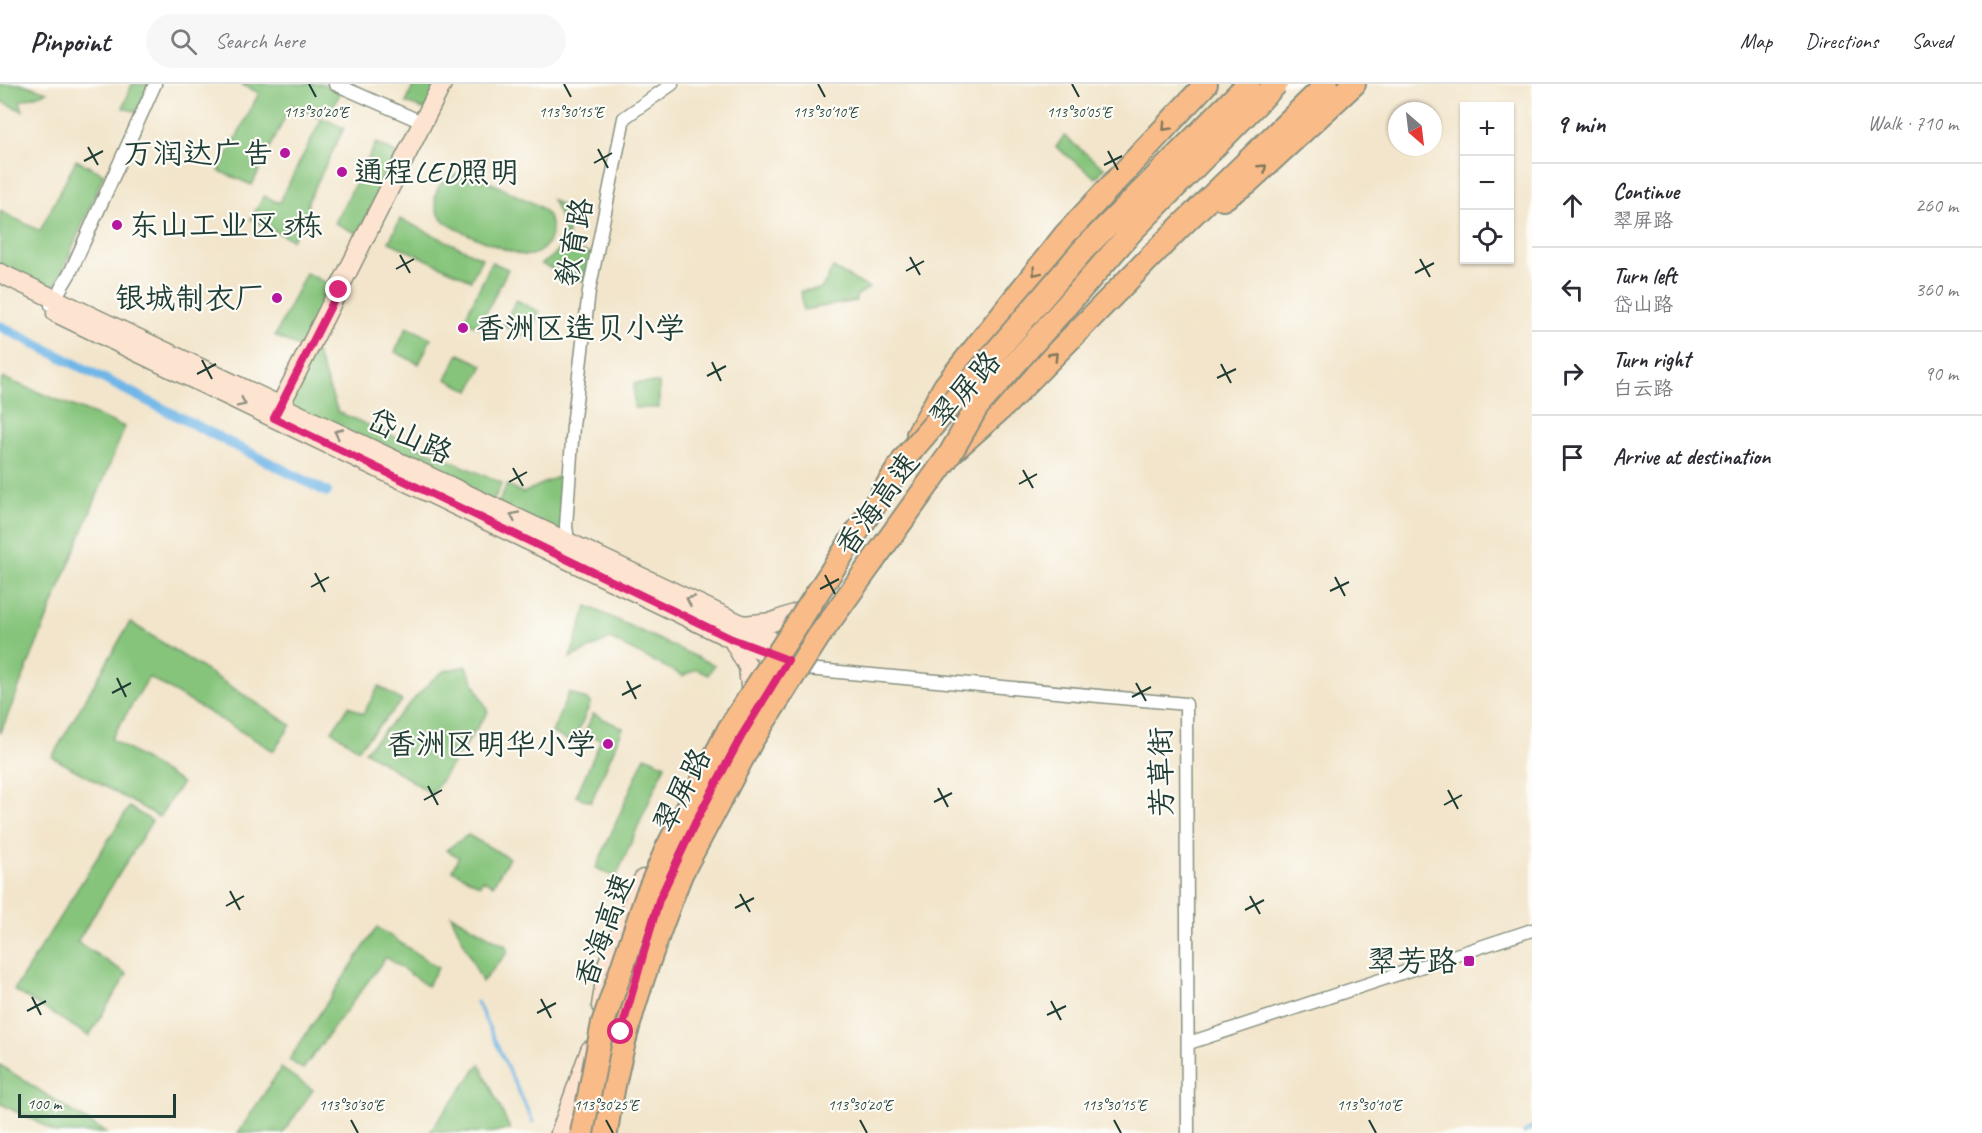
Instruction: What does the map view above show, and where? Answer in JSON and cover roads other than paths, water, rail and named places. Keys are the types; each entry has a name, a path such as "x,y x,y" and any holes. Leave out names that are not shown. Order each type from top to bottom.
{"highway":[{"path":"905,458 945,386 1065,235 1206,84"},
{"name":"香海高速","path":"582,1133 603,1023 647,895 668,848 729,729 905,458 1083,250 1246,84"},
{"name":"香海高速","path":"606,1133 624,1034 649,958 681,874 752,740 819,636 950,454 977,407 1099,266 1276,84"},
{"path":"950,454 1005,405 1181,226 1327,84"},
{"path":"1181,226 1248,182 1354,84"}],"main road":[{"path":"277,412 442,84"},
{"name":"翠屏路","path":"560,1133 598,1028 608,962 628,912 671,819 772,649 904,468 988,364 1139,193 1246,84"},
{"name":"翠屏路","path":"597,1133 621,1032 659,900 702,810 741,737 791,657 932,470 1160,212 1283,84"},
{"name":"岱山路","path":"0,273 51,304 791,657"},
{"name":"岱山路","path":"0,286 51,304"},
{"name":"岱山路","path":"277,412 568,542 738,632"},
{"path":"750,687 748,667 738,632 799,612"}],"street":[{"path":"51,304 70,273 155,84"},
{"path":"335,84 424,123"},
{"name":"教育路","path":"568,542 566,526 580,361 590,291 624,118 672,84"},
{"name":"芳草街","path":"791,657 807,669 1186,704 1188,1133"},
{"path":"1189,1043 1532,930"}],"waterway":[{"path":"0,326 327,492"},
{"path":"477,1002 533,1122"},
{"path":"1524,1133 1532,1127"}],"place":[{"name":"万润达广告","path":"285,153"},
{"name":"通程LED照明","path":"342,172"},
{"name":"东山工业区3栋","path":"117,225"},
{"name":"银城制衣厂","path":"277,298"},
{"name":"香洲区造贝小学","path":"463,328"},
{"name":"香洲区明华小学","path":"608,744"},
{"name":"翠芳路","path":"1469,961"}]}
